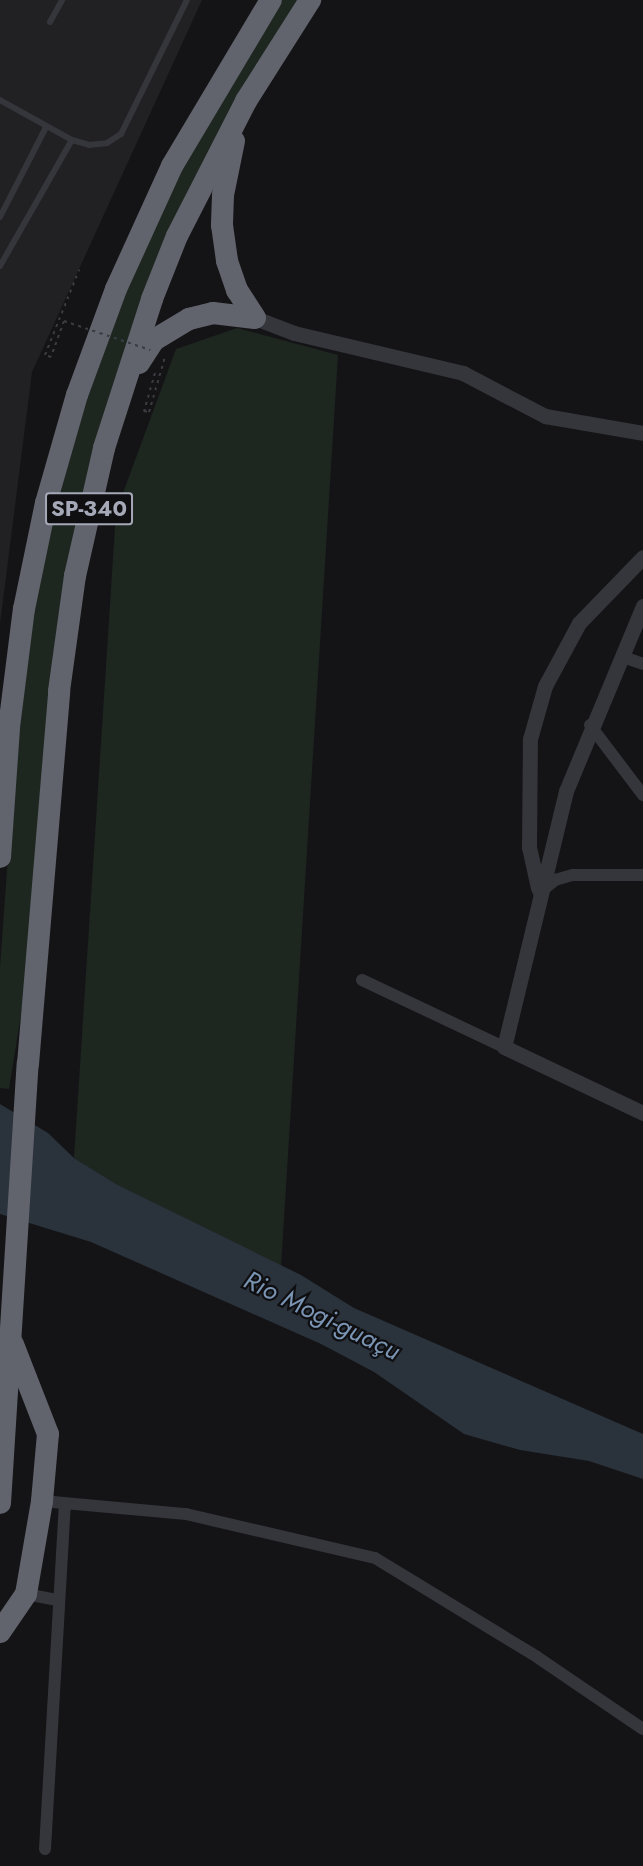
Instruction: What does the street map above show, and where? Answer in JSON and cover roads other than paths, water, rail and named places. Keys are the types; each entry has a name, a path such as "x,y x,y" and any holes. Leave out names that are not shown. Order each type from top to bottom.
{"highway":[{"path":"230,66 259,0"},
{"name":"SP-340","path":"0,857 16,667 35,552 59,455 92,351 129,259 172,166 271,0"},
{"name":"SP-340","path":"0,1503 28,1064 64,649 75,576 104,448 152,300 173,246 246,101 310,0"},
{"path":"246,101 228,164 222,225 227,261 237,290 255,318"},
{"path":"104,448 143,352 175,326 213,313 255,318"},
{"path":"0,1632 26,1594 42,1501 48,1434 10,1338"}],"street":[{"path":"255,318 294,333 463,373 545,416 579,425 643,433"},
{"path":"539,893 529,848 530,739 545,686 579,623 643,557"},
{"path":"504,1047 539,893 566,791 590,725 623,657 643,606"},
{"path":"623,657 643,664"},
{"path":"590,725 643,795"},
{"path":"539,893 555,880 573,875 643,875"},
{"path":"362,980 643,1113"},
{"path":"42,1501 186,1514 375,1557 537,1657 643,1729"},
{"path":"45,1849 57,1600 65,1504"},
{"path":"26,1594 57,1600"}],"lane":[{"path":"50,22 62,0"},
{"path":"0,100 72,140 89,145 107,143 121,134 188,0"},
{"path":"0,218 46,127"},
{"path":"0,266 72,140"}],"water":[{"name":"Rio Mogi-guaçu","path":"0,1104 48,1133 74,1158 116,1184 301,1275 354,1308 643,1434 643,1479 589,1461 520,1450 464,1434 374,1372 321,1344 91,1242 0,1214"}]}
